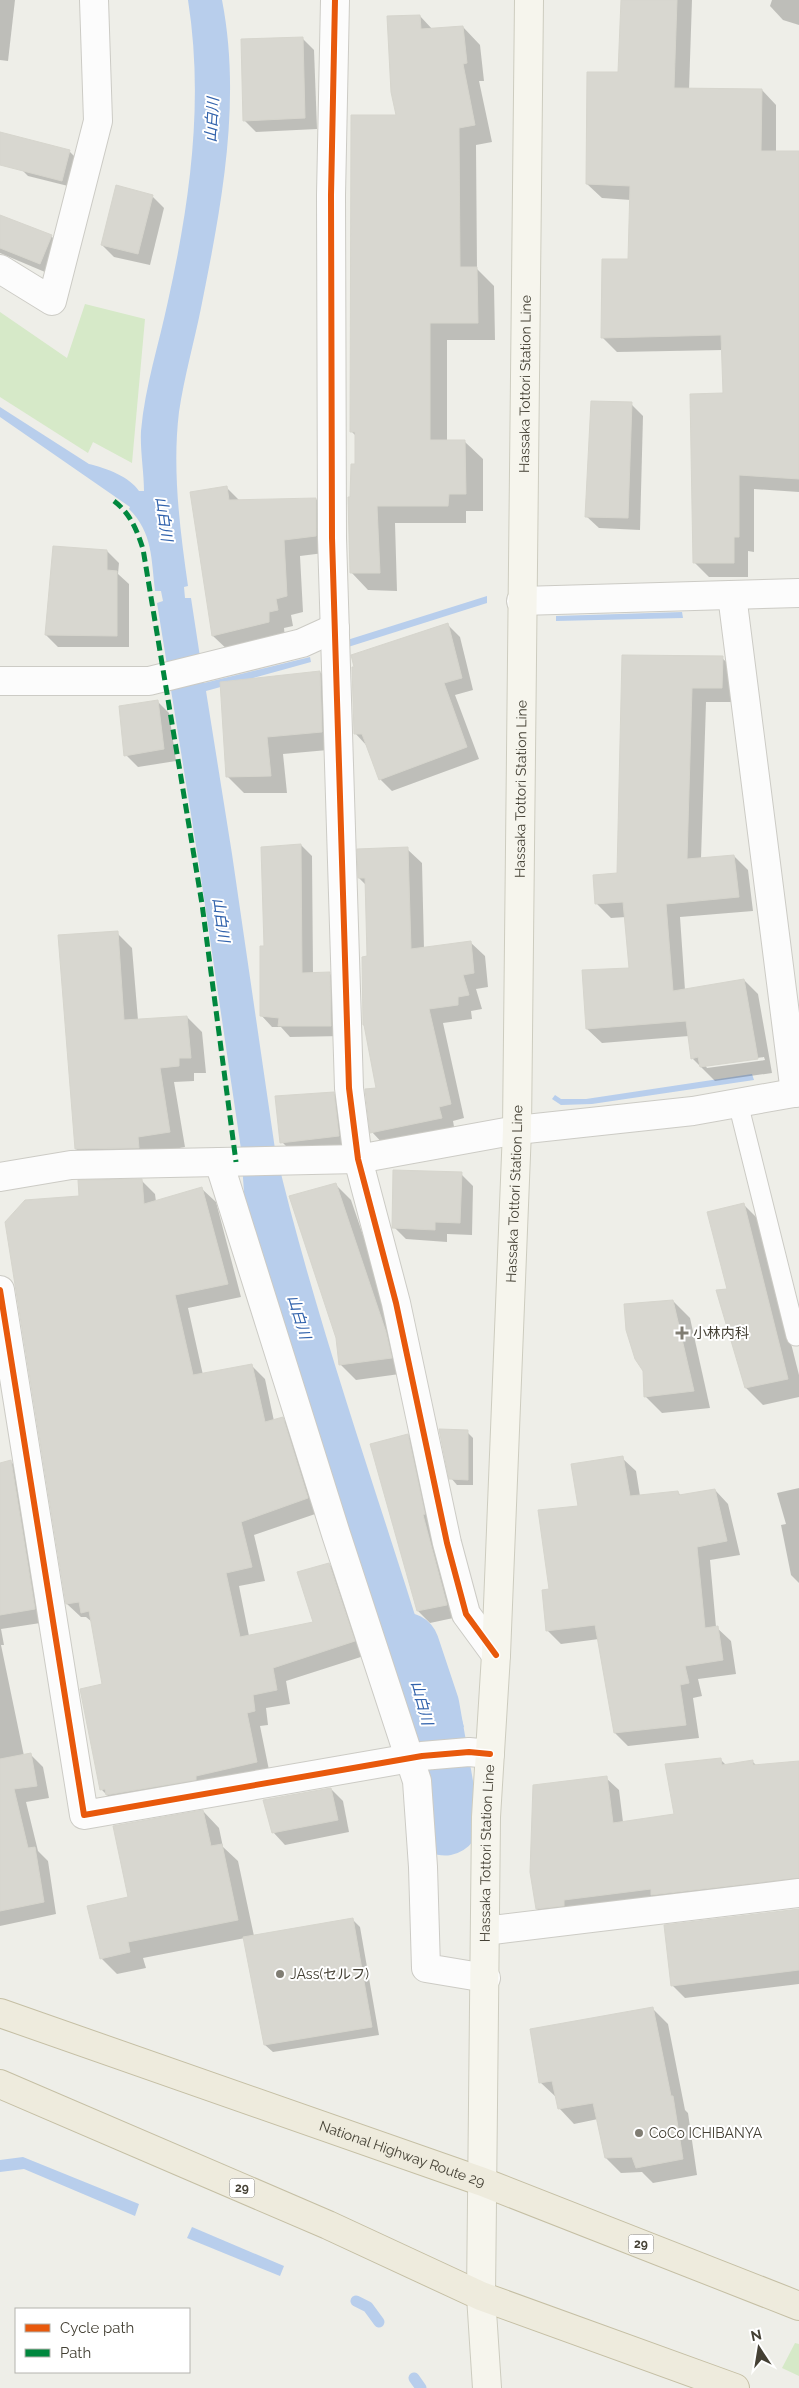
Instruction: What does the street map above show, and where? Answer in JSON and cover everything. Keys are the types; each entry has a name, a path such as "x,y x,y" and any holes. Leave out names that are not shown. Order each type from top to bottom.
{"highway":[{"name":"National Highway Route 29","path":"0,2013 483,2182 799,2306"},
{"name":"29","path":"0,2084 328,2225 481,2296 734,2388"}],"main road":[{"name":"Hassaka Tottori Station Line","path":"487,2388 481,2296 486,1978 486,1817 496,1655 517,1130 528,0"}],"street":[{"path":"0,269 52,302 98,121 94,0"},
{"path":"335,0 331,224 332,528 349,1088 358,1160 396,1303 447,1543 466,1614 496,1655"},
{"path":"521,601 799,593"},
{"path":"0,1176 71,1164 358,1160 517,1130 693,1111 797,1093 732,595"},
{"path":"0,681 149,681 302,643 335,628"},
{"path":"219,1162 417,1781 423,1867 426,1968 486,1978"},
{"path":"0,1290 84,1815 409,1759 469,1752 490,1754"},
{"path":"485,1931 799,1893"}],"lane":[{"path":"738,1103 796,1336"}],"green space":[{"path":"85,304 145,319 132,463 93,442 88,453 0,397 0,312 67,358"},
{"path":"795,2343 799,2344 799,2376 782,2368"}],"water":[{"path":"188,0 222,0 228,38 230,77 227,155 222,193 201,308 181,399 177,434 178,499 188,586 184,587 185,598 191,598 204,683 310,657 311,662 206,691 275,1149 308,1275 426,1650 439,1686 460,1713 464,1727 453,1734 437,1738 419,1740 331,1476 245,1207 241,1149 199,864 157,603 163,601 161,591 155,591 150,547 147,537 143,527 129,509 130,507 0,417 0,407 89,464 117,474 130,481 139,491 144,491 141,438 143,414 176,264 183,226 192,151 195,114 195,76"},
{"path":"487,596 487,603 345,648 344,641"},
{"path":"682,612 683,618 556,621 556,616"},
{"path":"752,1074 754,1080 592,1104 561,1105 552,1099 555,1095 561,1099 586,1099"},
{"path":"23,2157 139,2204 135,2216 24,2169 0,2172 0,2160"},
{"path":"192,2227 284,2266 280,2276 187,2238"}],"building":[{"path":"621,0 677,0 674,88 762,89 761,151 799,151 799,479 739,475 739,537 734,537 734,563 693,563 690,394 723,393 721,335 601,338 602,259 628,259 630,186 586,184 587,72 618,72"},
{"path":"420,15 421,29 463,26 467,63 463,64 475,125 459,128 460,267 477,267 478,323 430,323 430,440 465,440 466,494 449,494 448,506 377,506 380,573 350,573 348,497 350,497 351,464 355,464 355,432 350,432 351,115 396,115 391,92 387,16"},
{"path":"303,37 305,118 243,121 241,39"},
{"path":"0,132 70,150 62,181 0,165"},
{"path":"116,185 153,195 138,254 101,245"},
{"path":"0,215 52,235 40,264 0,248"},
{"path":"591,401 632,402 628,518 585,517"},
{"path":"227,486 229,500 316,498 316,536 284,540 287,596 276,599 278,610 269,612 269,622 212,636 190,492"},
{"path":"53,546 107,550 107,570 117,571 117,636 45,635"},
{"path":"448,623 462,678 444,683 467,747 379,780 362,734 354,734 352,667 354,667 351,655"},
{"path":"622,655 723,656 722,688 692,688 687,859 734,855 739,897 666,904 673,991 744,979 758,1059 700,1067 698,1057 691,1059 686,1021 586,1029 582,970 629,968 623,902 595,904 593,875 617,873"},
{"path":"320,671 322,732 267,737 271,776 226,777 220,682"},
{"path":"158,700 164,749 124,756 119,706"},
{"path":"301,844 302,973 330,972 331,1026 278,1026 279,1018 260,1016 260,946 264,946 261,847"},
{"path":"408,847 411,949 471,941 474,973 463,975 469,995 458,997 458,1005 429,1009 451,1104 439,1107 442,1118 370,1133 365,1089 376,1088 363,1025 362,957 367,956 365,878 358,878 357,849"},
{"path":"118,931 124,1020 187,1016 191,1058 179,1058 179,1066 160,1068 170,1132 138,1137 139,1148 75,1149 58,935"},
{"path":"334,1092 339,1136 280,1143 275,1096"},
{"path":"393,1170 462,1172 460,1223 435,1222 435,1230 392,1228"},
{"path":"142,1179 144,1204 202,1187 228,1284 175,1295 193,1375 252,1364 265,1422 283,1417 308,1498 241,1522 252,1567 226,1573 240,1637 313,1622 297,1572 329,1563 355,1641 273,1668 277,1690 253,1695 255,1711 247,1713 257,1762 196,1776 196,1780 106,1795 105,1789 100,1790 80,1689 102,1684 89,1611 81,1613 79,1602 66,1604 5,1222 25,1200 79,1196 78,1180"},
{"path":"336,1183 386,1332 392,1358 339,1365 336,1338 289,1196"},
{"path":"744,1203 788,1379 745,1388 716,1290 727,1289 707,1212"},
{"path":"673,1300 694,1391 644,1397 643,1371 635,1359 626,1330 624,1304"},
{"path":"439,1429 468,1430 468,1480 449,1479"},
{"path":"408,1434 425,1514 423,1515 447,1605 417,1611 370,1444"},
{"path":"623,1456 630,1496 678,1491 679,1495 715,1489 727,1541 697,1547 705,1628 718,1626 723,1660 685,1666 689,1683 680,1685 686,1725 614,1733 595,1625 546,1631 542,1590 549,1589 538,1510 578,1506 571,1464"},
{"path":"11,1460 35,1609 0,1615 0,1463"},
{"path":"31,1753 37,1786 14,1789 28,1848 35,1847 44,1902 0,1911 0,1759"},
{"path":"721,1758 722,1765 753,1760 753,1765 799,1761 799,1878 651,1895 651,1889 564,1900 564,1906 536,1909 530,1872 533,1785 607,1776 613,1823 674,1814 665,1764"},
{"path":"331,1788 338,1820 272,1833 263,1800"},
{"path":"203,1810 211,1846 222,1844 238,1920 128,1942 130,1952 100,1959 87,1906 128,1897 113,1826"},
{"path":"799,1909 799,1970 671,1986 664,1925"},
{"path":"353,1918 372,2027 264,2045 243,1937"},
{"path":"653,2007 671,2096 673,2096 683,2159 636,2168 632,2157 605,2158 593,2103 558,2109 552,2081 539,2083 530,2029"}],"waterway":[{"name":"山白川","path":"405,1647 425,1707 445,1821"},
{"path":"356,2301 368,2307 379,2322"},
{"path":"414,2378 421,2388"}],"marked path":[{"path":"114,501 132,522 143,549 202,904 236,1162"}],"cycle path":[{"path":"335,0 331,195 332,538 349,1088 358,1159 396,1303 447,1543 466,1614 496,1655"},
{"path":"0,1290 84,1815 422,1756 469,1752 490,1754"}],"place":[{"name":"小林内科","path":"682,1333"},
{"name":"JAss(セルフ)","path":"280,1974"},
{"name":"CoCo ICHIBANYA","path":"639,2133"}]}
